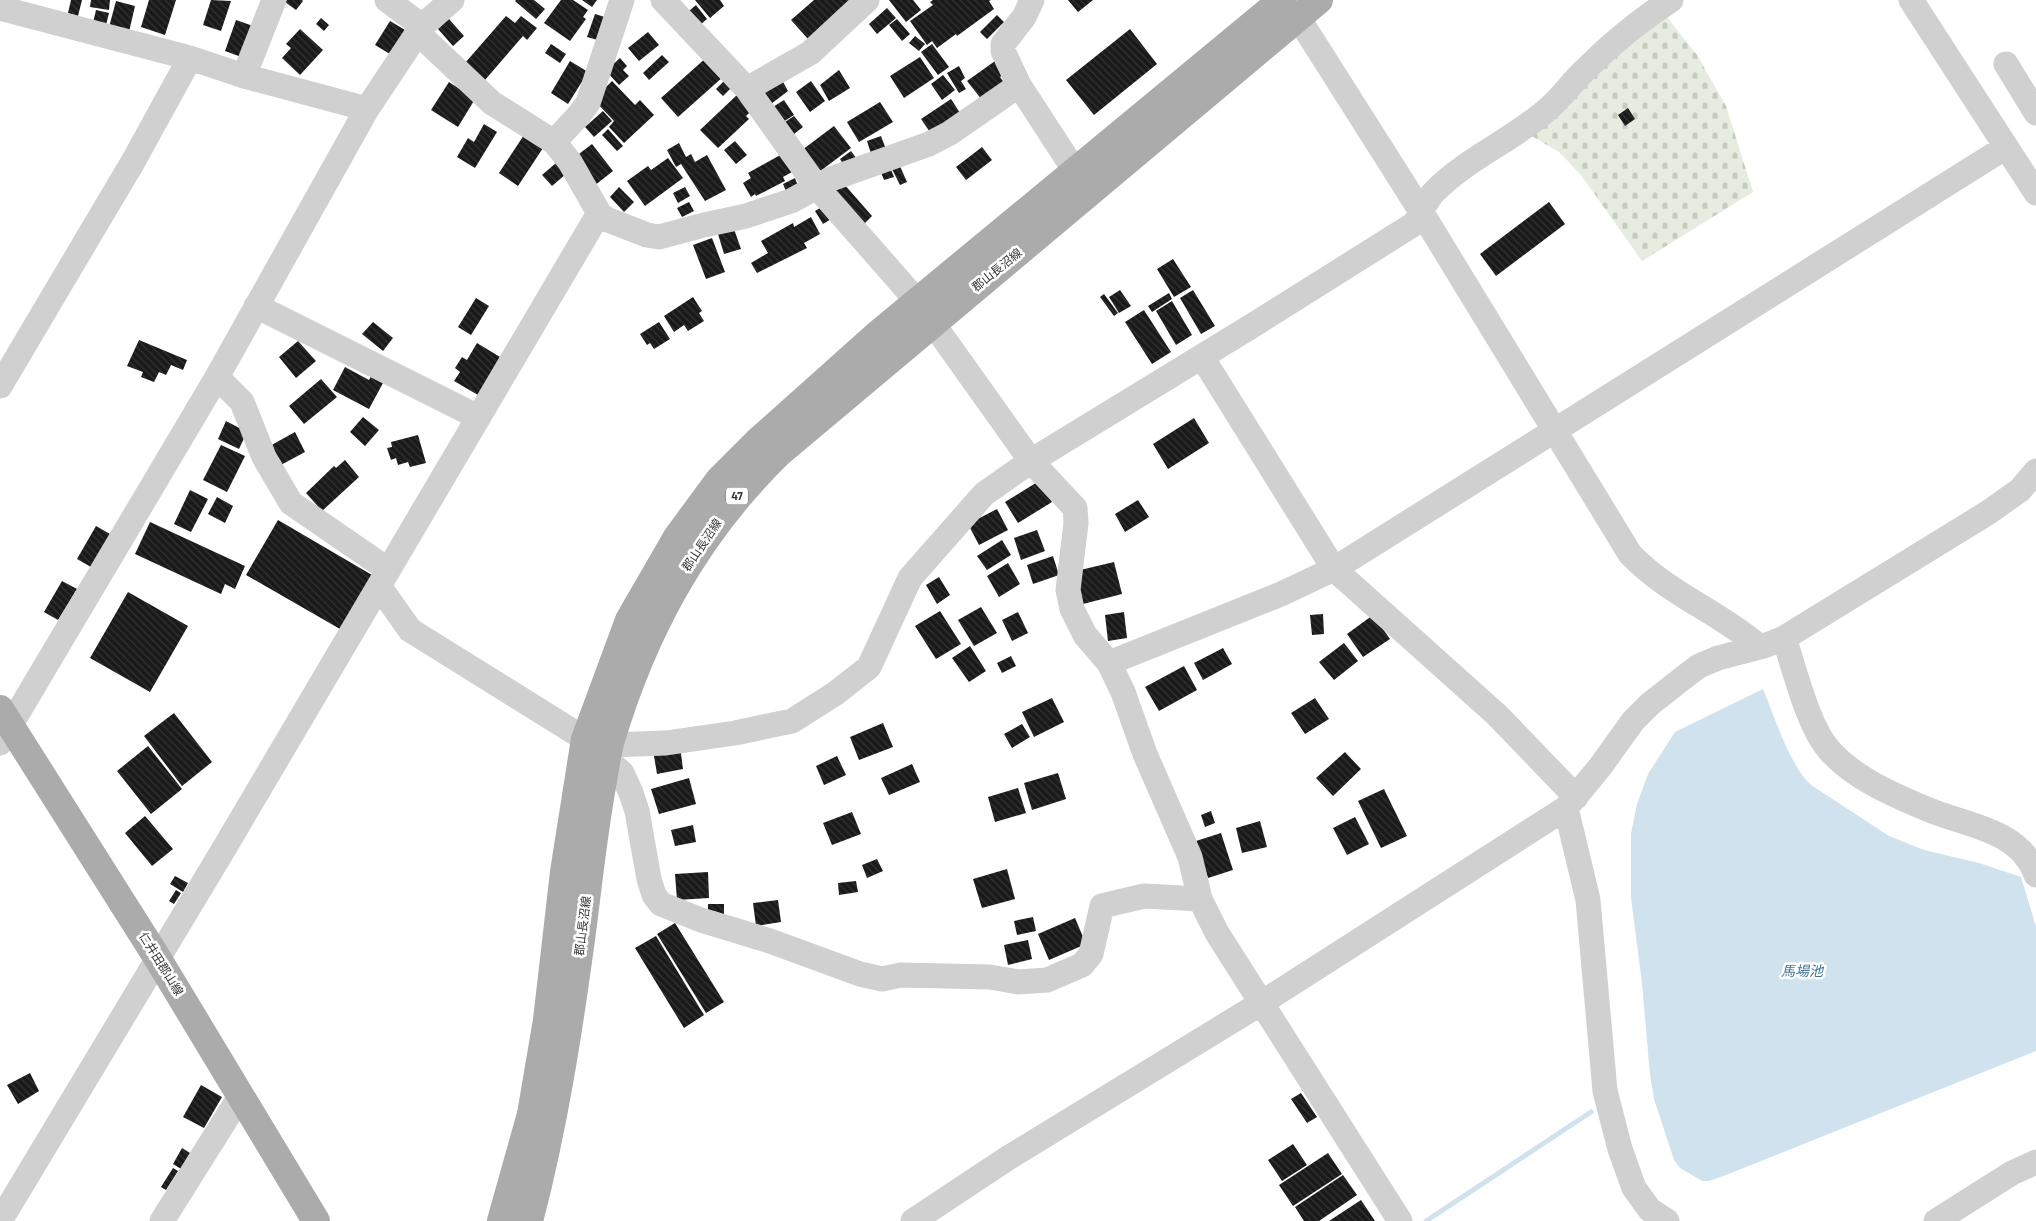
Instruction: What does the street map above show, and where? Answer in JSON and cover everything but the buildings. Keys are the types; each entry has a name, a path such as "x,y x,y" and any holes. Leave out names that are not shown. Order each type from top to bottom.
{"main road":[{"name":"郡山長沼線","path":"501,1221 531,1114 547,1020 563,881 601,748 629,620 677,537 719,480 758,441 917,301 1076,171 1289,6 1319,0"},
{"name":"郡山長沼線","path":"529,1221 562,1072 601,748 637,662 673,588 716,524 745,486 779,453 932,323 1090,194 1289,6"},
{"name":"仁井田郡山線","path":"3,726 158,959 316,1221"}],"street":[{"path":"244,76 274,0"},
{"path":"387,0 420,29 492,103 554,142 570,162 599,213 606,219 647,235 659,237 746,216 791,201 831,179 929,144 1019,85"},
{"path":"3,726 217,377 256,306 302,230 367,109 420,29 452,0"},
{"path":"554,142 580,115 588,103 622,0"},
{"path":"663,0 747,89 817,187 917,301 1031,461 1075,508 1076,523 1068,590 1072,609 1085,635 1109,663 1123,692 1145,754 1190,857 1200,899 1217,933 1263,1002 1400,1221"},
{"path":"747,89 810,53 867,0"},
{"path":"1032,0 1024,18 1002,44 1003,51 1019,85 1090,194"},
{"path":"601,748 666,743 735,733 792,720 836,693 869,667 910,578 984,494 1031,461 1202,357 1414,224 1422,213 1426,201 1462,167 1517,132 1549,108 1585,69 1642,19 1671,0"},
{"path":"1912,0 2036,193"},
{"path":"1289,6 1422,213 1630,554 1654,576 1745,635 1760,648"},
{"path":"0,8 190,58 244,76 367,109"},
{"path":"0,386 134,160 190,58"},
{"path":"2006,64 2036,113"},
{"path":"1109,663 1280,594 1334,568 2006,148"},
{"path":"0,1221 158,959 599,213"},
{"path":"256,306 478,417"},
{"path":"1202,357 1334,568 1498,715 1571,802 1588,900 1605,1091 1620,1149 1634,1188 1650,1210 1667,1221"},
{"path":"217,377 242,402 264,458 291,503 383,578 410,630 601,748 622,773 638,811 649,879 654,895 661,904 860,974 882,979 901,975 990,977 1018,982 1047,980 1082,965 1091,954 1102,906 1144,896 1200,899"},
{"path":"913,1221 1008,1158 1263,1002 1571,802 1600,767 1617,740 1650,704 1699,666 1718,658 1760,648 1784,638 1989,512 2020,490 2036,471"},
{"path":"1784,638 1811,717 1828,749 1847,769 1928,810 1993,832 2019,847 2036,875"},
{"path":"162,1221 241,1095"},
{"path":"1936,1221 2012,1173 2036,1162"}],"green space":[{"path":"1662,11 1697,55 1726,106 1753,192 1642,261 1581,175 1559,152 1523,131"}],"water":[{"name":"馬場池","path":"1763,689 1789,753 1811,785 1889,836 1924,850 1979,863 2021,877 2036,927 2036,1051 1721,1177 1702,1181 1680,1168 1674,1160 1654,1099 1631,898 1631,834 1637,804 1648,774 1675,732"}],"waterway":[{"path":"1426,1221 1591,1112"}]}
